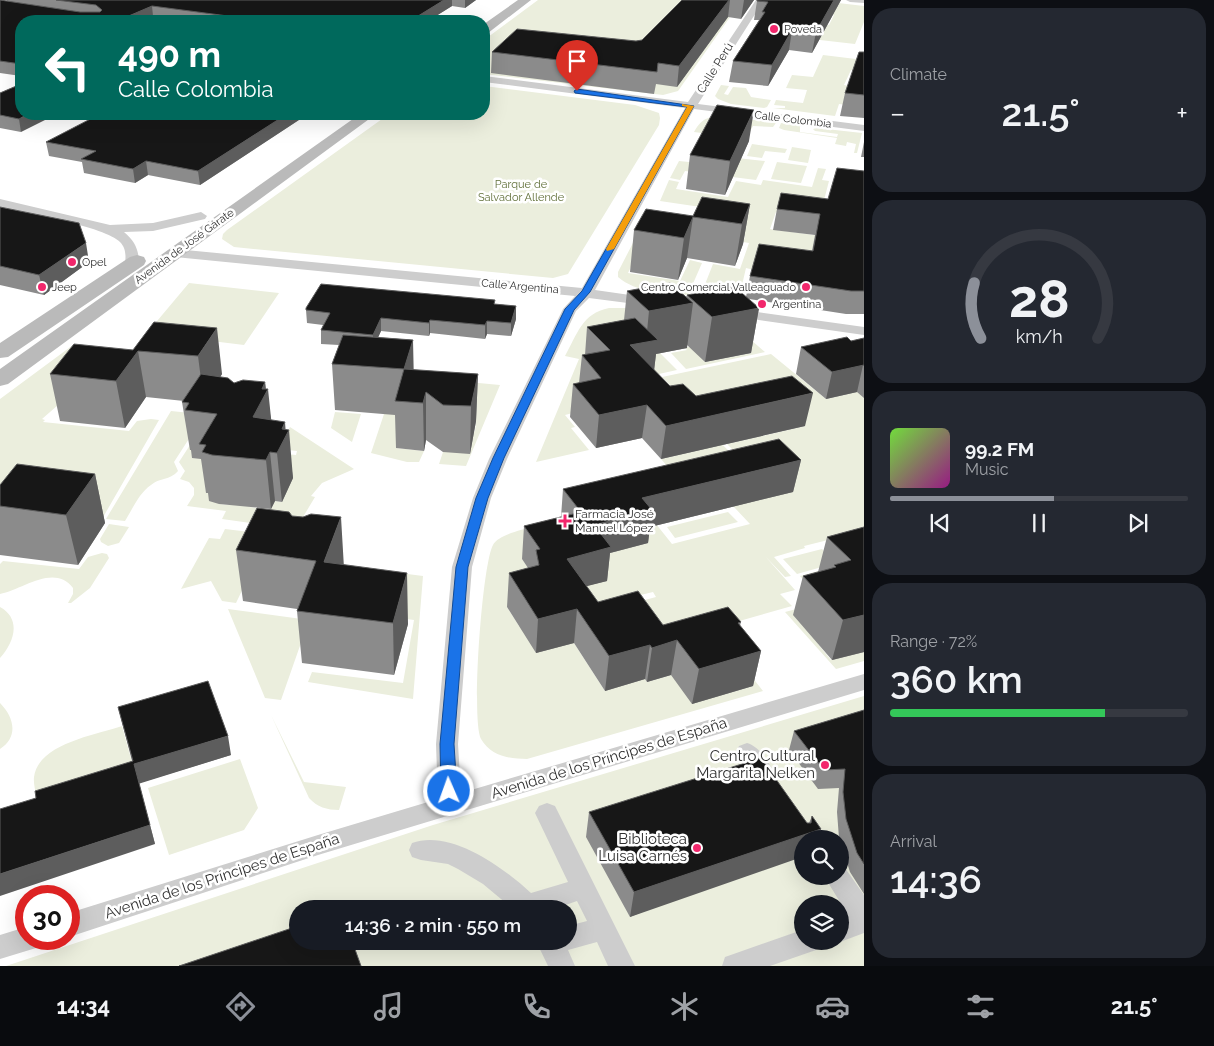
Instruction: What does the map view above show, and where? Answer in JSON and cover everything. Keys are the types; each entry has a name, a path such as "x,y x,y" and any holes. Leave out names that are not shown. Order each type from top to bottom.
{"main road":[{"path":"489,15 511,0"},
{"path":"490,26 525,0"},
{"name":"Avenida de José Gárate","path":"0,352 132,264 339,120"},
{"name":"Avenida de José Gárate","path":"0,379 361,120"}],"street":[{"name":"Calle Perú","path":"450,806 447,744 462,567 482,498 498,458 570,309 586,292 691,106 760,0"},
{"path":"850,0 864,2"},
{"name":"Calle Colombia","path":"490,81 864,128"},
{"path":"0,203 110,229 154,227 201,216"},
{"path":"110,229 128,241 132,250 132,264"},
{"name":"Calle Argentina","path":"175,253 586,292 666,304"},
{"path":"722,312 864,331"},
{"name":"Avenida de los Príncipes de España","path":"80,921 318,845 864,682"},
{"path":"747,752 775,792"},
{"path":"547,813 622,966"},
{"path":"421,850 450,853 467,860 484,871 519,900"},
{"path":"842,885 864,916"},
{"path":"548,900 583,888"},
{"path":"849,927 864,921"},
{"path":"577,935 603,928"},
{"path":"0,948 15,943"},
{"path":"743,965 794,946"},
{"path":"558,950 562,966"}],"green space":[{"path":"538,0 742,0 678,91 663,95 490,75 490,36"},
{"path":"821,1 864,6 864,22 855,44 785,36 797,21 829,25 834,15 811,12"},
{"path":"823,55 864,60 864,72 851,70 844,85 864,88 864,96 842,95 864,98 864,107 839,104 835,116 773,108 785,108 785,106 774,105 776,100 803,103 807,90 786,88 792,75 813,77"},
{"path":"721,85 729,86 724,94 728,95 733,87 746,88 751,97 771,100 767,107 764,108 731,104 715,96"},
{"name":"Parque de Salvador Allende","path":"490,87 635,105 659,113 659,125 568,274 553,278 234,247 222,239 223,234 381,120 490,120"},
{"path":"727,116 776,123 773,127 753,126 746,139 694,132 700,123 707,118"},
{"path":"781,123 800,126 800,132 837,137 838,134 815,131 813,129 862,133 857,153 854,153 856,144 847,142 846,146 835,144 837,138 784,130 779,128"},
{"path":"752,144 787,149 785,153 765,151 762,158 747,156"},
{"path":"792,147 811,150 808,163 788,160"},
{"path":"719,156 765,161 756,180 685,171 680,180 670,178 679,161 699,163"},
{"path":"777,162 807,166 801,183 771,179"},
{"path":"818,168 826,169 822,180 829,181 823,204 864,223 776,212 770,229 821,236 864,255 754,270 746,268 738,302 700,297 713,264 740,269 749,243 743,242 745,236 739,234 748,214 660,201 669,180 679,182 676,189 728,197 736,181 761,185 763,180 812,187"},
{"path":"635,239 640,249 628,273 680,281 690,260 702,263 688,295 642,289 618,277 618,272"},
{"path":"189,283 279,293 244,345 147,333"},
{"path":"609,308 631,308 673,340 584,410 565,415 575,427 571,428 589,450 536,462 579,359 565,356 586,320 592,315"},
{"path":"735,326 765,352 686,369 671,353 687,350 685,348 691,346 705,362 751,353"},
{"path":"73,345 121,350 42,419 45,420 43,422 129,431 137,421 159,420 102,519 0,551 0,399"},
{"path":"660,353 677,370 645,377 634,358"},
{"path":"771,354 826,399 864,390 864,531 804,546 805,548 774,557 791,576 785,577 765,556 795,590 780,594 792,606 648,647 581,617 656,597 653,592 591,607 580,560 613,552 644,509 672,544 750,524 734,507 689,491 661,459 678,455 679,402 732,454 736,453 727,444 805,426 709,425 662,377"},
{"path":"350,371 500,385 466,466 439,464 443,452 475,431 476,421 396,448 424,451 419,462 407,462 371,453 384,414"},
{"path":"171,411 200,414 203,417 174,462 178,471 147,488 139,497 125,521 106,519"},
{"path":"335,412 361,414 352,442 331,428"},
{"path":"208,417 196,451 203,459 206,492 213,494 220,504 229,505 234,497 253,499 249,507 271,509 275,501 282,502 277,453 296,455 297,451 279,449 290,427 354,469 322,483 311,496 315,497 294,532 273,526 222,519 226,511 187,506 194,495 194,488 189,482 180,479 185,471 179,462"},
{"path":"728,512 738,522 675,538 667,527"},
{"path":"560,522 522,559 531,572 507,607 519,626 525,625 572,640 605,691 645,678 647,682 678,673 728,687 732,692 753,686 719,635 763,691 527,759 507,757 495,753 485,745 481,739 478,726 479,643 485,581 493,545 497,540 513,532"},
{"path":"109,524 129,527 119,543 108,546 101,542 100,539"},
{"path":"225,529 259,533 259,555 236,603 222,601 211,581 181,589 209,538 220,539"},
{"path":"822,549 836,563 797,574 783,559"},
{"path":"102,553 107,554 109,558 90,588 71,603 68,603 73,594 73,588 65,581 57,578 38,580 0,594 0,564 3,561 79,569 88,557"},
{"path":"833,567 818,644 831,660 864,648 864,661 836,669 785,612 823,602 800,576"},
{"path":"392,572 423,576 413,699 308,682 312,672 403,683 414,620 378,615"},
{"path":"0,607 11,618 14,631 9,645 0,658"},
{"path":"228,609 309,620 281,700 265,698"},
{"path":"864,696 864,966 6,966 54,950 80,950 80,942 433,825"},
{"path":"0,703 9,714 12,733 10,739 0,749"},
{"path":"271,715 304,782 346,787 339,810 322,807 315,804 309,798"},
{"path":"122,726 137,780 41,810 35,789 34,777 38,766 46,756 56,749 83,737"},
{"path":"240,759 258,808 244,830 169,855 148,788"}],"building":[{"path":"0,0 80,12 100,12 102,10 96,5 56,0 444,0 420,15 220,15 152,6 131,15 15,15 15,63 0,61"},
{"path":"682,0 729,0 679,66 658,63 657,72 492,52 517,29 636,41 642,40"},
{"path":"757,0 834,0 816,32 792,30 772,65 733,61 765,12 762,12 768,2"},
{"path":"859,52 864,52 864,95 845,93"},
{"path":"15,87 15,118 0,115 0,93"},
{"path":"717,105 754,110 730,161 690,155"},
{"path":"88,120 278,120 198,171 146,161 133,169 81,159 96,151 46,142"},
{"path":"837,168 864,171 864,291 851,291 750,276 759,244 813,251 820,214 777,209 781,193 828,199"},
{"path":"702,197 750,204 742,224 693,217 684,238 634,230 646,209 693,216"},
{"path":"0,207 79,223 86,243 39,275 0,266"},
{"path":"670,283 693,303 649,311 627,291"},
{"path":"321,284 495,300 494,304 516,306 511,323 487,321 485,325 430,320 429,323 381,318 373,335 321,330 330,313 306,310 306,308"},
{"path":"734,286 759,308 712,317 687,295"},
{"path":"635,318 658,340 630,345 670,386 683,384 696,396 792,376 813,393 666,426 647,405 599,415 573,384 601,378 582,355 610,350 587,327"},
{"path":"154,322 217,328 198,356 138,351 116,381 50,374 74,344 133,350"},
{"path":"343,335 413,340 404,369 332,364"},
{"path":"847,337 851,341 864,338 864,365 832,372 801,347"},
{"path":"404,369 478,374 471,406 443,405 426,392 423,403 395,401"},
{"path":"201,374 228,378 234,383 243,380 265,382 262,389 268,389 253,417 285,422 282,429 289,430 277,453 270,452 266,460 212,455 202,452 206,445 199,444 217,414 185,410 189,403 182,402"},
{"path":"779,439 801,460 642,498 652,510 594,525 611,547 567,559 598,602 638,591 663,625 728,607 741,622 738,623 761,651 699,669 677,640 652,648 650,645 609,656 577,609 538,619 509,573 539,565 536,550 540,549 524,526 581,512 563,489"},
{"path":"17,464 95,474 66,515 0,506 0,485"},
{"path":"257,508 289,512 292,516 303,517 311,514 341,517 324,562 407,573 393,623 297,611 316,561 236,550"},
{"path":"864,527 864,615 843,620 803,576 836,567 834,565 851,560 827,537"},
{"path":"208,681 228,736 134,764 150,825 0,874 0,809 36,798 35,791 133,761 118,707"},
{"path":"864,710 864,864 857,853 846,819 843,792 845,769 824,770 794,731"},
{"name":"Biblioteca Luisa Carnés","path":"761,758 807,823 811,823 812,816 821,829 794,830 794,838 634,892 589,812"},
{"path":"289,929 289,950 355,950 361,966 179,966"}],"slow traffic":[{"path":"610,249 691,106 684,105"}],"place":[{"name":"Poveda","path":"774,29"},
{"name":"Opel","path":"72,262"},
{"name":"Jeep","path":"42,287"},
{"name":"Centro Comercial Valleaguado","path":"806,287"},
{"name":"Argentina","path":"762,304"},
{"name":"Farmacia José Manuel López","path":"565,521"},
{"name":"Centro Cultural Margarita Nelken","path":"825,765"},
{"name":"Biblioteca Luisa Carnés","path":"697,848"}],"route":[{"path":"449,791 447,744 462,567 482,498 498,458 570,309 586,292 691,106 577,91"}]}
